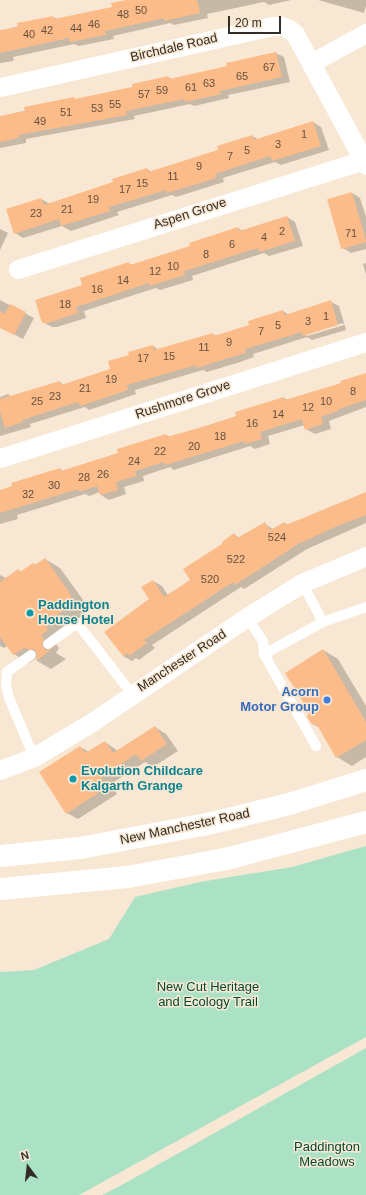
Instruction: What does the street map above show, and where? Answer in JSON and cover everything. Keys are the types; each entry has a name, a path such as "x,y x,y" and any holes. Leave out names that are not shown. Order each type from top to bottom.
{"main road":[{"name":"New Manchester Road","path":"0,856 80,848 212,823 289,804 366,780"},
{"path":"0,889 127,877 226,859 366,822"}],"street":[{"name":"Birchdale Road","path":"0,87 272,26 281,26 290,29 295,34 364,163"},
{"path":"311,63 366,33"},
{"name":"Aspen Grove","path":"18,269 364,163"},
{"name":"Rushmore Grove","path":"0,458 366,342"},
{"name":"Manchester Road","path":"0,770 34,757 92,722 247,617 302,583 366,556"}],"lane":[{"path":"302,583 324,622"},
{"path":"264,654 324,622 366,607"},
{"path":"247,617 263,642 264,654 316,746"},
{"path":"48,644 77,623 132,694"},
{"path":"31,655 7,672 6,684 9,698 34,757"}],"green space":[{"name":"New Cut Heritage and Ecology Trail","path":"366,846 366,1037 79,1195 0,1195 0,972 34,970 109,939 135,897 200,882 292,867"},
{"name":"Paddington Meadows","path":"366,1048 366,1195 102,1195 118,1187"}],"building":[{"path":"126,0 197,0 200,13 164,21 164,18 105,31 106,35 70,42 69,38 0,53 0,30 18,27 17,23 53,16 54,19 112,7 111,3"},
{"path":"276,52 282,77 220,91 221,94 185,102 184,99 126,111 127,115 18,135 19,138 0,142 0,116 25,111 24,107 74,97 75,99 132,87 132,84 168,76 169,79 227,66 226,63"},
{"path":"313,121 321,146 272,161 270,156 215,174 216,178 167,193 166,190 109,207 110,211 61,226 59,219 14,234 6,209 41,198 44,205 113,182 112,179 147,168 148,172 218,150 217,146 252,135 254,140"},
{"path":"352,192 366,242 341,249 327,199"},
{"path":"287,216 295,241 259,252 258,248 184,271 185,275 150,286 149,283 76,307 78,313 48,323 42,323 35,300 82,285 80,278 129,262 130,265 190,246 189,243 238,227 239,231"},
{"path":"331,300 338,325 303,336 302,332 245,349 246,353 197,368 196,365 127,385 128,390 80,406 78,402 22,420 23,422 5,428 0,411 0,399 60,381 61,385 110,369 108,361 129,355 128,352 153,345 154,350 213,333 214,336 249,325 248,321 283,310 285,315"},
{"path":"10,304 26,312 14,335 0,328 0,311 5,314"},
{"path":"366,373 366,400 338,409 338,411 321,417 323,424 305,430 302,419 260,432 262,439 245,444 244,441 165,465 164,462 135,471 136,476 116,482 118,490 100,495 97,486 79,492 78,489 0,513 0,490 12,486 11,483 60,468 61,471 118,453 117,449 166,434 167,437 209,425 236,416 235,412 284,397 285,400 341,383 340,381"},
{"path":"366,492 366,515 298,544 235,585 233,582 144,640 147,643 129,656 128,653 123,656 104,632 149,599 141,587 153,580 164,597 190,580 183,569 222,544 222,542 234,533 237,538 265,522 270,530 285,522 286,525"},
{"name":"Paddington House Hotel","path":"45,558 71,595 71,605 50,620 52,623 46,627 48,630 41,635 44,639 42,644 45,650 52,649 36,661 37,654 34,649 28,650 26,647 13,655 0,637 0,582 18,569 20,572 33,563 35,565"},
{"name":"Acorn Motor Group","path":"323,649 366,722 366,740 336,758 317,725 312,724 307,717 309,712 285,673"},
{"path":"155,726 167,744 141,761 136,754 101,778 107,787 66,814 39,772 80,746 85,753 105,741 113,753"}],"place":[{"name":"Paddington House Hotel","path":"30,613"},
{"name":"Acorn Motor Group","path":"327,700"},
{"name":"Evolution Childcare Kalgarth Grange","path":"73,779"}]}
